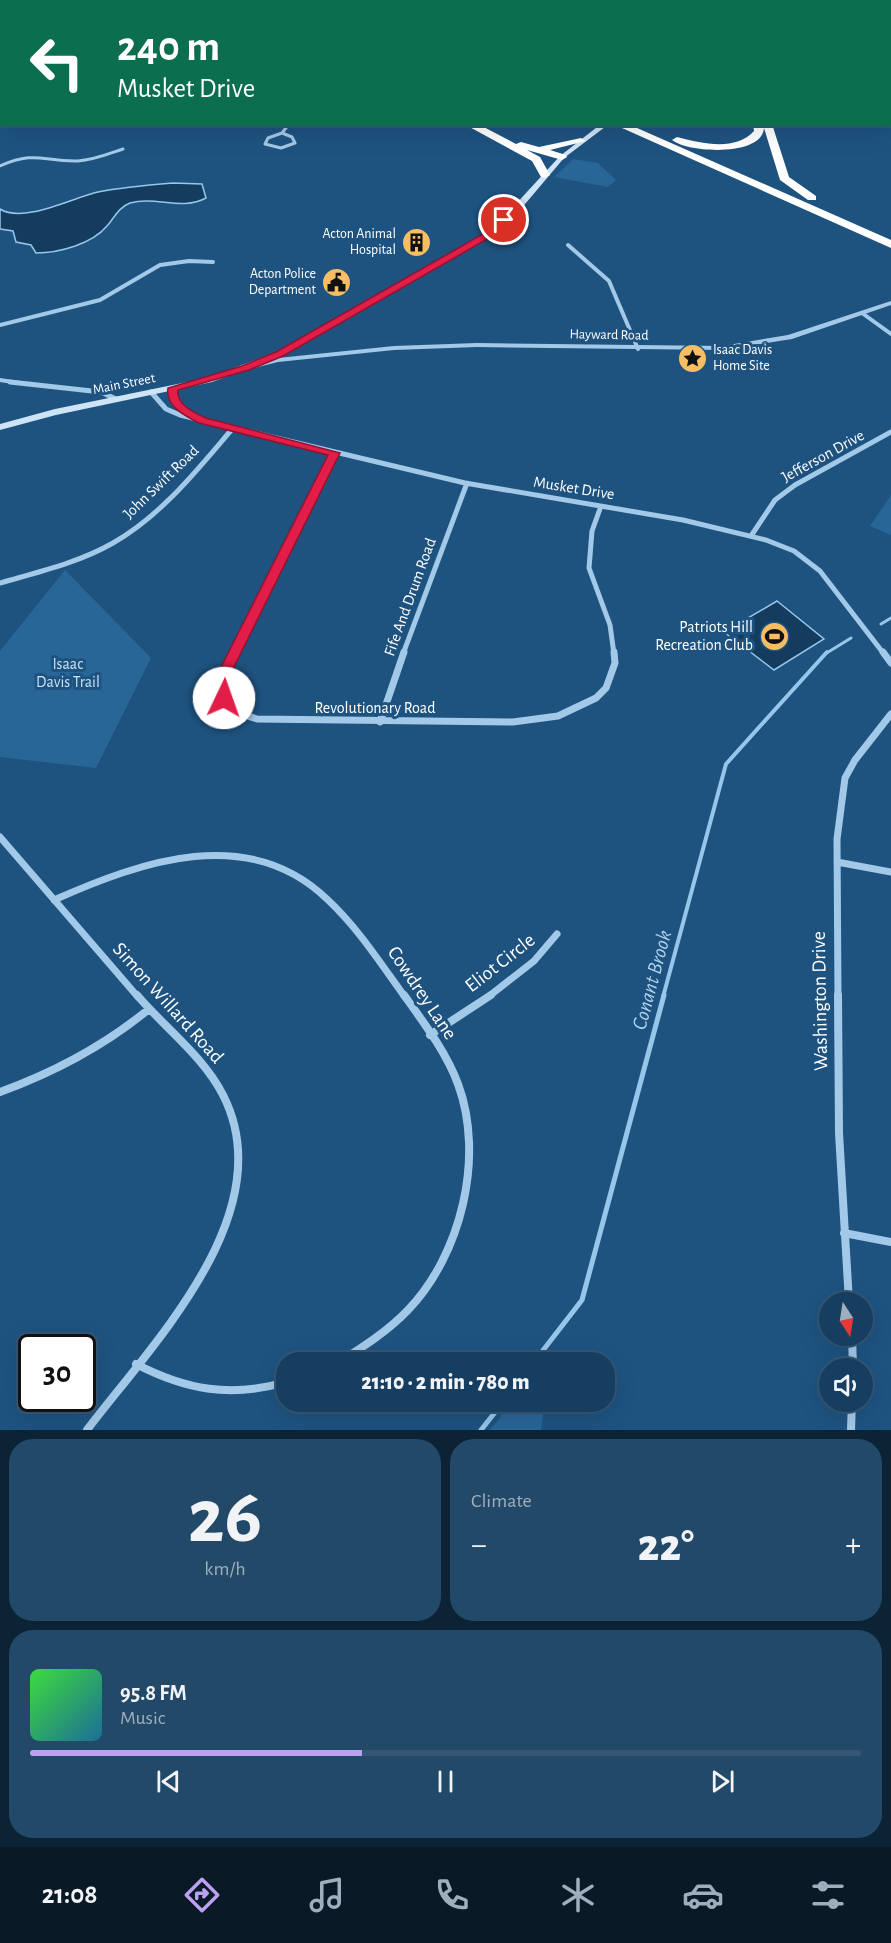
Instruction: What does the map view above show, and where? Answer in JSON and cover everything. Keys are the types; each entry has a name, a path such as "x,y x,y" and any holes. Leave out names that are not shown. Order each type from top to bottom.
{"highway":[{"path":"472,126 538,160 545,175"},
{"path":"482,126 506,140 562,156"},
{"path":"623,126 891,244"},
{"path":"639,126 891,236"},
{"path":"650,131 694,144 724,146 753,138 758,132 758,126"},
{"path":"768,126 784,178 826,207"},
{"path":"528,146 560,147 581,141"},
{"path":"510,146 537,154 562,156"}],"main road":[{"name":"Main Street","path":"0,427 116,399 173,388 245,368 280,354 486,236 516,208 562,156 603,127"}],"street":[{"path":"282,133 292,137 295,143 280,148 265,144 268,138 282,133 287,126"},
{"path":"0,166 26,156 75,161 90,160 123,149"},
{"path":"568,245 609,281 638,349"},
{"path":"0,325 100,300 160,265 189,261 213,262"},
{"name":"Hayward Road","path":"245,368 293,359 394,348 477,345 693,350 744,345 789,337 891,303"},
{"path":"862,313 891,334"},
{"name":"Hayward Road","path":"289,349 320,356"},
{"name":"Hayward Road","path":"280,354 293,359"},
{"path":"0,380 47,388 101,392 116,399"},
{"name":"Musket Drive","path":"173,388 172,395 177,404 188,414 203,421"},
{"name":"Musket Drive","path":"151,393 166,409 203,421 467,483 601,506 751,536 794,551 820,571 891,663"},
{"name":"John Swift Road","path":"0,584 91,553 122,537 154,512 233,428"},
{"name":"Jefferson Drive","path":"751,536 775,500 795,485 891,432"},
{"name":"Revolutionary Road","path":"334,453 222,677 224,698 232,707 253,718 267,721 490,723 537,720 558,716 581,707 606,688 615,663 610,625 589,568 592,531 601,506"},
{"name":"Fife And Drum Road","path":"380,722 417,613 467,483"},
{"name":"Washington Drive","path":"848,1292 839,1133 837,862 840,802 845,778 855,760 891,714"},
{"name":"Simon Willard Road","path":"0,837 149,1009 210,1072 224,1096 233,1122 238,1153 236,1190 225,1230 200,1275 87,1430"},
{"name":"Cowdrey Lane","path":"54,900 114,875 175,858 226,855 269,863 293,873 328,897 348,919 430,1035 458,1085 470,1153 453,1237 431,1281 408,1310 355,1352"},
{"path":"837,862 891,872"},
{"name":"Eliot Circle","path":"430,1035 504,985 552,945 557,934"},
{"path":"0,1092 56,1070 100,1048 149,1009"},
{"path":"844,1233 891,1242"},
{"path":"136,1364 162,1379 201,1390 230,1394 276,1384"},
{"path":"851,1430 852,1412"}],"green space":[{"path":"573,159 598,163 616,180 608,187 554,177"},
{"path":"891,495 891,535 870,526"},
{"name":"Isaac Davis Trail","path":"65,570 151,658 96,768 0,757 0,651"},
{"path":"503,1412 543,1412 541,1430 489,1430"}],"shaded area":[{"path":"173,183 202,184 206,198 188,203 140,201 130,203 93,238 55,251 36,253 31,245 16,242 13,231 0,229 0,209 10,213 35,212 98,192"},
{"name":"Patriots Hill Recreation Club","path":"777,601 824,639 774,670 724,632"}],"waterway":[{"name":"Conant Brook","path":"881,624 891,618"},
{"name":"Conant Brook","path":"825,654 851,638"},
{"name":"Conant Brook","path":"663,997 726,764 825,654"},
{"name":"Conant Brook","path":"542,1352 582,1300 664,995"},
{"name":"Conant Brook","path":"481,1430 495,1412"}],"place":[{"name":"Acton Animal Hospital","path":"417,242"},
{"name":"Acton Police Department","path":"337,282"},
{"name":"Isaac Davis Home Site","path":"692,358"},
{"name":"Patriots Hill Recreation Club","path":"774,636"}],"route":[{"path":"224,698 222,677 264,591 306,514 334,453 203,421 188,414 177,404 172,395 173,388 209,380 280,354 486,236 504,220"}]}
